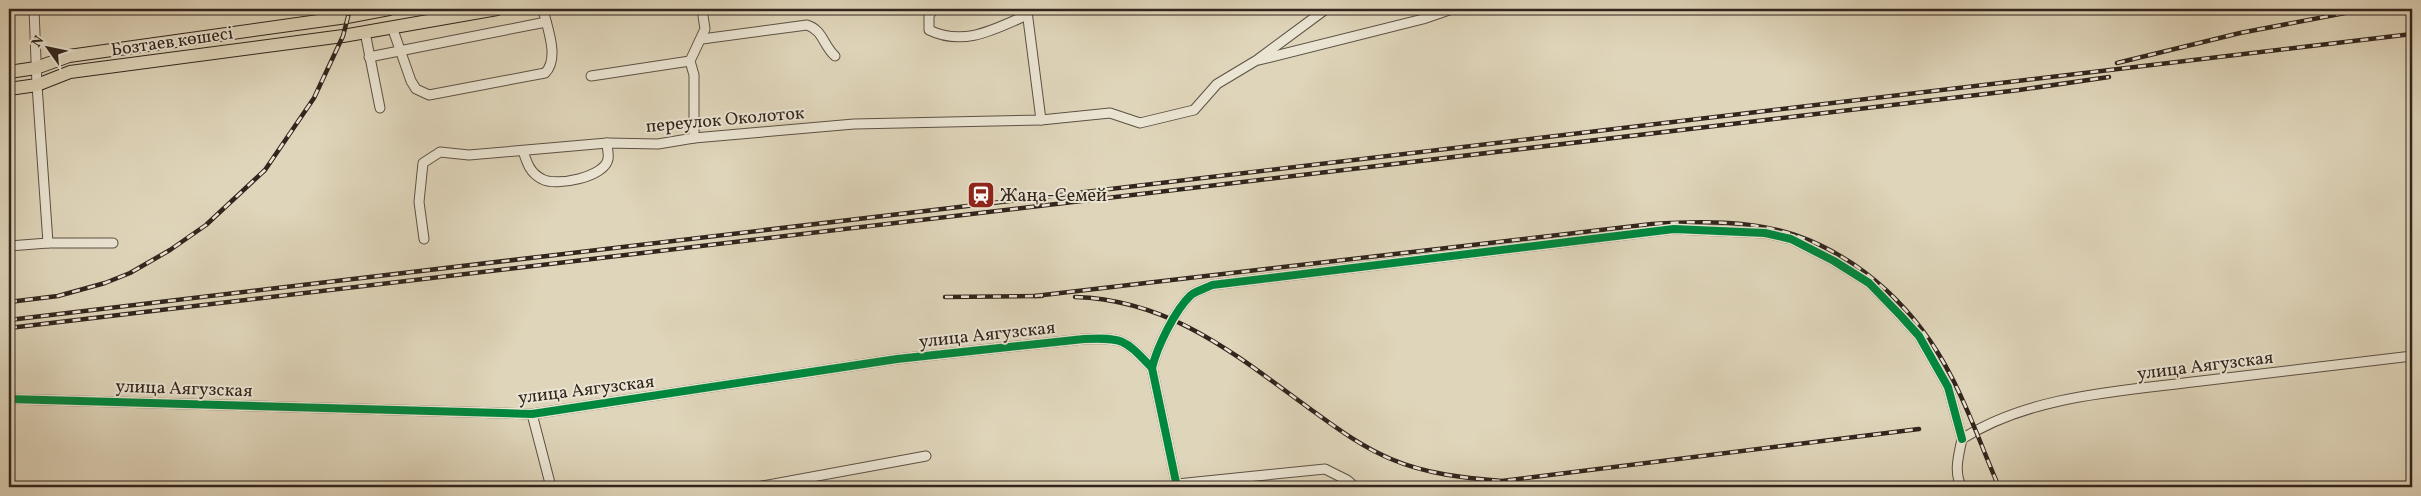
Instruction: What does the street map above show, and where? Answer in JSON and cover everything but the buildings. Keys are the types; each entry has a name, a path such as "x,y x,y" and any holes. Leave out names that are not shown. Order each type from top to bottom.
{"highway":[{"name":"Бозтаев көшесі","path":"9,72 36,68 69,56 347,17 390,9"},
{"name":"Бозтаев көшесі","path":"9,89 37,85 70,72 343,36 497,9"}],"street":[{"path":"34,9 37,85 48,243"},
{"path":"392,27 411,81 416,89 429,95 545,73 552,66 553,58 544,9"},
{"path":"694,138 694,75 690,62 695,47 702,39 705,29 702,9"},
{"path":"934,9 928,16 929,30 959,38 986,33 1027,12 1041,120"},
{"path":"1257,60 1326,9"},
{"path":"1257,60 1422,19 1452,9"},
{"path":"369,57 546,22"},
{"path":"702,39 807,25 815,28 822,36 826,48 835,56"},
{"path":"365,32 380,108"},
{"name":"переулок Околоток","path":"424,239 419,202 423,163 432,155 440,152 469,155 607,143 658,144 694,138 854,124 1041,120 1110,113 1140,123 1194,110 1217,84 1257,60"},
{"path":"591,76 690,62"},
{"path":"523,151 527,166 544,180 565,181 596,174 603,168 608,159 607,143"},
{"path":"1354,487 1347,480 1325,469 1177,486 1152,368 1156,350 1172,321 1191,294 1212,285 1674,229 1765,233 1791,240 1834,261 1869,283 1919,336 1948,387 1962,438 1957,464 1959,482 1962,487"},
{"path":"9,246 48,243 114,243"},
{"name":"улица Аягузская","path":"9,399 532,414 897,359 1084,339 1112,338 1130,346 1152,368"},
{"name":"улица Аягузская","path":"1962,438 2004,416 2050,403 2142,388 2412,356"},
{"path":"532,414 550,487"},
{"path":"758,487 926,456"}],"railway":[{"path":"9,302 58,296 105,283 130,273 170,250 206,225 265,170 314,98 343,36 350,9"},
{"path":"2117,63 2240,33 2366,9"},
{"path":"9,320 2412,34"},
{"path":"9,328 2019,90 2109,77"},
{"path":"1035,296 1652,224 1706,222 1743,224 1778,230 1820,245 1844,258 1886,290 1905,310 1922,330 1951,376 1999,487"},
{"path":"945,297 1042,296"},
{"path":"1075,297 1110,301 1143,308 1174,320 1231,352 1341,431 1370,449 1404,464 1445,474 1502,481 1919,429"}],"cycle path":[{"path":"1177,487 1152,368 1162,340 1173,319 1185,302 1196,292 1212,285 1674,229 1765,233 1791,239 1834,261 1869,283 1919,336 1948,387 1962,439"},
{"path":"9,399 532,414 897,359 1084,339 1108,339 1123,342 1136,351 1152,368"}],"place":[{"name":"Жаңа-Семей","path":"981,195"}]}
